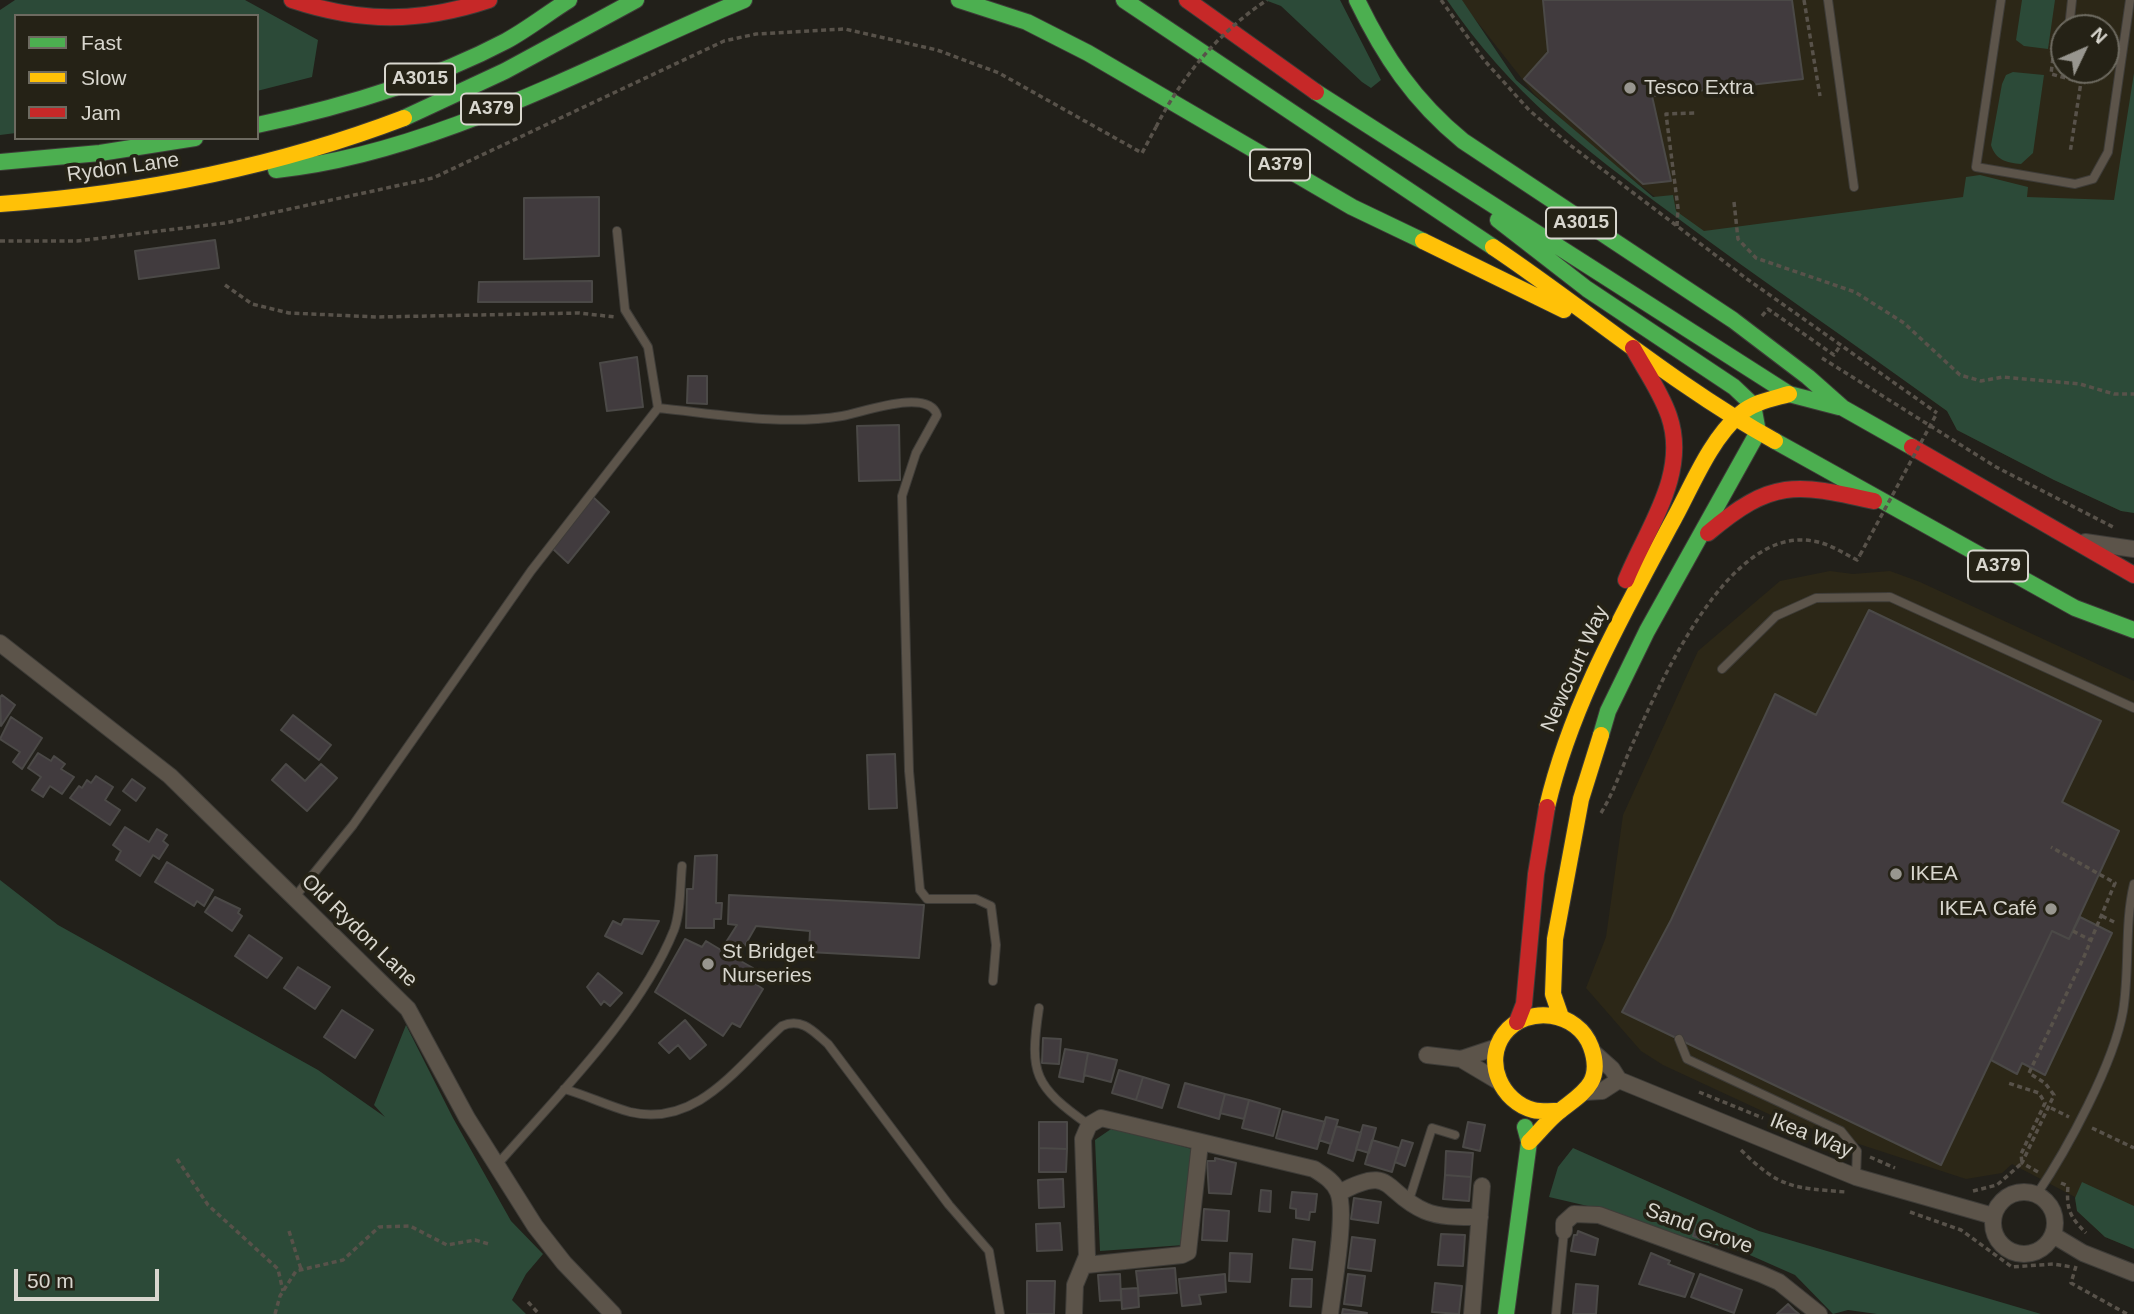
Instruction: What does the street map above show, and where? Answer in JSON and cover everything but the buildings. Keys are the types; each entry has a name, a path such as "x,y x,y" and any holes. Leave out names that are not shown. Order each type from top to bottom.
{"main road":[{"path":"292,0 345,15 410,20 447,15 489,0"},
{"name":"A3015","path":"259,125 303,116 401,87 507,40 569,0"},
{"name":"Rydon Lane","path":"0,204 111,192 225,174 370,131 510,70 636,0"},
{"name":"A379","path":"225,174 317,168 408,141 555,82 744,0"},
{"name":"A379","path":"959,0 1027,22 1063,40 1352,207 1602,328"},
{"name":"A379","path":"1124,0 1548,284 1602,328 1735,418 1881,502 2075,608 2129,625"},
{"name":"A379","path":"1187,0 1330,102 1789,394 1843,408 2134,575"},
{"name":"A3015","path":"1357,0 1371,32 1401,80 1466,144 1615,247 1764,342 1807,375 1843,408"},
{"name":"Rydon Lane","path":"0,162 100,153 182,140"},
{"path":"1413,154 1587,289 1734,387 1753,405 1758,432 1693,547 1608,711 1581,800 1555,939 1553,994 1561,1017"},
{"path":"1605,643 1630,569 1671,478 1674,449 1670,417 1633,348"},
{"name":"Newcourt Way","path":"1517,1022 1524,1004 1533,879 1545,818 1563,746 1605,643 1735,418 1753,405 1789,394"},
{"path":"1693,547 1733,510 1763,493 1796,485 1881,502"},
{"path":"1529,1142 1560,1111 1585,1092 1593,1074 1594,1053 1582,1031 1561,1017 1546,1014 1517,1022 1497,1046 1494,1064 1497,1081 1506,1096 1518,1106 1539,1113 1560,1111"},
{"path":"1506,1314 1529,1142 1518,1106"}],"street":[{"path":"2072,540 2134,549"},
{"name":"Old Rydon Lane","path":"0,643 170,776 408,1009 496,1166 535,1226 564,1263 613,1314"},
{"path":"1461,1059 1497,1046"},
{"name":"Ikea Way","path":"1594,1053 1612,1069 1619,1080 1856,1177 1993,1216"},
{"path":"1427,1055 1461,1059 1497,1081"},
{"path":"1585,1092 1602,1091 1619,1080"},
{"path":"1074,1314 1075,1284 1086,1265 1084,1132 1095,1121 1314,1169 1339,1193 1340,1223 1330,1314"},
{"path":"1086,1265 1182,1255 1188,1252 1200,1143"},
{"path":"1339,1193 1374,1178 1436,1215 1480,1217"},
{"path":"1472,1314 1482,1186"},
{"path":"2014,1192 2037,1194 2051,1207 2055,1217 2053,1236 2039,1251 2016,1253 1998,1240 1993,1216 1998,1204 2014,1192"},
{"name":"Sand Grove","path":"1564,1231 1564,1223 1574,1214 1599,1215 1762,1274 1779,1282 1819,1314"},
{"path":"2053,1236 2083,1253 2134,1273"}],"lane":[{"path":"1828,0 1854,187"},
{"path":"2001,0 1976,167 2075,184 2094,180 2108,152 2117,84"},
{"path":"2120,61 2130,0"},
{"path":"295,898 353,825 530,571 658,408 648,347 625,310 617,231"},
{"path":"658,408 800,420 841,416 899,403 927,402 935,407 937,415 916,453 902,496 909,771 920,890 927,899 976,899 991,906 996,945 993,981"},
{"path":"1722,669 1776,616 1816,598 1890,597 2134,708"},
{"path":"496,1166 622,1018 674,928 682,866"},
{"path":"2037,1194 2090,1097 2119,1030 2128,960 2129,902 2134,884"},
{"path":"1039,1008 1034,1044 1037,1073 1048,1093 1095,1121"},
{"path":"564,1089 629,1112 657,1115 676,1113 695,1105 782,1026 790,1022 805,1024 828,1044 949,1205 989,1251 999,1295 1000,1314"},
{"path":"1679,1039 1687,1059 1841,1131 1857,1151 1856,1177"},
{"path":"1409,1200 1432,1128 1455,1135"},
{"path":"1556,1314 1564,1231"}],"path":[{"path":"785,32 845,29 937,50 999,73 1142,153 1195,65 1225,32 1266,0"},
{"path":"1441,0 1469,42 1530,110 1570,145 1677,226 1937,413 1857,560 1813,541 1784,542 1762,551 1725,583 1696,622 1665,678 1599,816"},
{"path":"1804,0 1820,96"},
{"path":"2070,153 2081,84"},
{"path":"1677,226 1678,208 1666,114 1695,113"},
{"path":"1734,202 1738,239 1756,258 1855,292 1904,323 1960,375 1981,381 2003,377 2081,384 2113,394 2134,394"},
{"path":"225,285 252,304 289,313 378,317 579,313 612,316 633,322"},
{"path":"1761,317 1768,309 1834,355 1840,345"},
{"path":"1839,369 1996,467 2125,530"},
{"path":"1961,1188 1973,1191 1997,1185 2022,1163 2054,1095 2045,1083 2029,1073 2092,941 2115,883 2051,847"},
{"path":"2073,931 2092,941"},
{"path":"2008,1083 2039,1093 2045,1103 2021,1154 2022,1163"},
{"path":"1692,1090 1761,1117 1769,1123"},
{"path":"1857,1151 1904,1172"},
{"path":"177,1159 208,1205 278,1269 283,1292"},
{"path":"2022,1163 2068,1186 2066,1205 2070,1217 2089,1237"},
{"path":"275,1314 283,1292 296,1271 343,1261 379,1227 410,1226 447,1245 475,1240 489,1244"},
{"path":"289,1231 301,1269"},
{"path":"2075,1268 2071,1283 2127,1314"},
{"path":"528,1302 539,1314"}],"shaded area":[{"path":"1460,0 2134,0 2134,513 2121,511 2054,480 1957,430 1947,411 1698,231 1592,147 1534,94"},
{"path":"1830,571 1853,574 1890,571 1920,582 2134,681 2134,1249 2105,1237 2077,1211 2075,1197 2012,1164 2002,1173 1966,1179 1773,1116 1663,1065 1641,1051 1586,988 1606,937 1623,815 1698,651 1780,581"}],"green space":[{"path":"15,0 245,0 318,40 312,77 259,90 259,14 14,14 14,133 0,135 0,10"},
{"path":"1265,0 1340,0 1381,80 1371,88 1362,82 1281,6"},
{"path":"1447,0 1462,0 1516,80 1653,197 1673,195 1676,211 1704,231 1963,197 1966,177 1980,175 2028,187 2027,197 2114,200 2134,73 2134,513 2121,511 2054,480 1957,430 1947,411 1706,239 1550,118 1496,64"},
{"path":"2022,0 2055,0 2053,14 2050,14 2048,49 2024,46 2016,40"},
{"path":"2013,72 2044,75 2033,153 2021,164 2002,159 1995,154 1991,145 2002,84 2006,75"},
{"path":"0,880 58,925 318,1070 385,1117 374,1105 406,1025 453,1118 511,1221 543,1254 526,1274 512,1300 526,1314 0,1314"},
{"path":"1114,1127 1195,1150 1184,1245 1100,1251 1095,1140"},
{"path":"1573,1148 1759,1231 2041,1314 1877,1314 1848,1310 1833,1314 1795,1275 1743,1252 1673,1234 1609,1211 1549,1197 1558,1167"},
{"path":"2082,1182 2134,1206 2134,1249 2105,1237 2077,1211 2075,1198"}],"traffic: fast":[{"path":"259,125 384,92 446,69 506,41 569,0"},
{"path":"404,118 505,71 636,0"},
{"path":"276,170 335,161 455,125 514,102 744,0"},
{"path":"959,0 1027,22 1088,53 1352,207 1423,241"},
{"path":"1124,0 1493,247"},
{"path":"1357,0 1389,59 1415,94 1463,141 1733,320 1808,377 1843,408 1912,447"},
{"path":"1316,92 1789,394 1839,407"},
{"path":"0,162 100,153 182,140"},
{"path":"1498,220 1587,289 1734,387 1753,405 1758,432 1647,631 1608,711 1601,735"},
{"path":"1775,441 2075,608 2134,630"},
{"path":"1506,1314 1529,1142 1525,1127"}],"traffic: slow":[{"path":"0,204 103,193 205,176 305,151 404,118"},
{"path":"1423,241 1564,310"},
{"path":"1493,247 1667,372 1775,441"},
{"path":"1547,807 1569,733 1599,663 1709,452 1729,425 1745,410 1763,401 1789,394"},
{"path":"1561,1017 1553,994 1555,939 1581,799 1601,735"},
{"path":"1529,1142 1587,1088 1595,1071 1591,1047 1575,1026 1564,1019 1551,1016 1525,1018 1514,1024 1498,1045 1495,1057 1499,1080 1512,1099 1522,1106 1536,1111 1560,1111"}],"traffic: jam":[{"path":"292,0 342,13 391,17 439,13 489,0"},
{"path":"1187,0 1316,92"},
{"path":"1626,580 1663,500 1674,459 1674,438 1666,407 1633,348"},
{"path":"1912,447 2134,575"},
{"path":"1708,533 1750,503 1768,494 1785,490 1824,491 1874,501"},
{"path":"1517,1022 1524,1004 1536,874 1547,807"}],"place":[{"name":"Tesco Extra","path":"1630,88"},
{"name":"IKEA","path":"1896,874"},
{"name":"IKEA Café","path":"2051,909"},
{"name":"St Bridget Nurseries","path":"708,964"}]}
